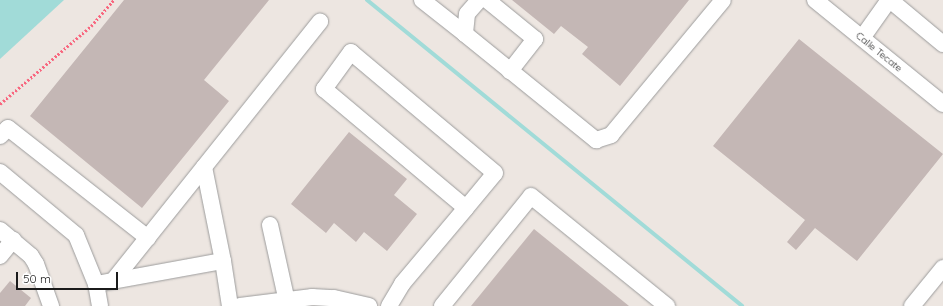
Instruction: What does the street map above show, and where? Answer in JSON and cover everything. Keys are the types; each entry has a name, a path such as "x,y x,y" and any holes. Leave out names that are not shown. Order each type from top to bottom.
{"street":[{"path":"422,0 596,140 612,135 723,0"},
{"path":"465,34 467,14 479,0"},
{"path":"487,0 535,40 510,71"},
{"name":"Calle Tecate","path":"815,0 943,104"},
{"path":"862,38 889,0 943,44"},
{"path":"113,281 320,22"},
{"path":"389,306 402,284 466,208 494,173 351,52 324,89 466,208"},
{"path":"0,136 8,128 148,238"},
{"path":"204,167 223,261 230,306"},
{"path":"0,172 76,235 96,284 100,306"},
{"path":"442,306 531,196 667,306"},
{"path":"270,225 286,302"},
{"path":"0,230 13,240 36,264 51,306"},
{"path":"0,256 13,240"},
{"path":"96,284 223,261"},
{"path":"912,306 943,268"},
{"path":"240,306 334,298 368,306"}],"path":[{"path":"0,104 79,37 114,0"}],"water":[{"path":"0,0 64,0 0,59"}],"building":[{"path":"124,0 269,0 204,80 229,101 142,208 30,116"},
{"path":"512,0 689,0 620,86 582,54 588,47 561,26 554,34"},
{"path":"799,39 943,154 857,261 815,228 796,250 787,242 805,220 713,146"},
{"path":"349,132 407,179 394,195 417,214 387,251 364,232 356,242 334,223 326,233 291,204"},
{"path":"534,229 629,306 471,306"},
{"path":"10,281 31,298 25,306 0,306 0,293"}],"waterway":[{"path":"367,0 742,306"}]}
